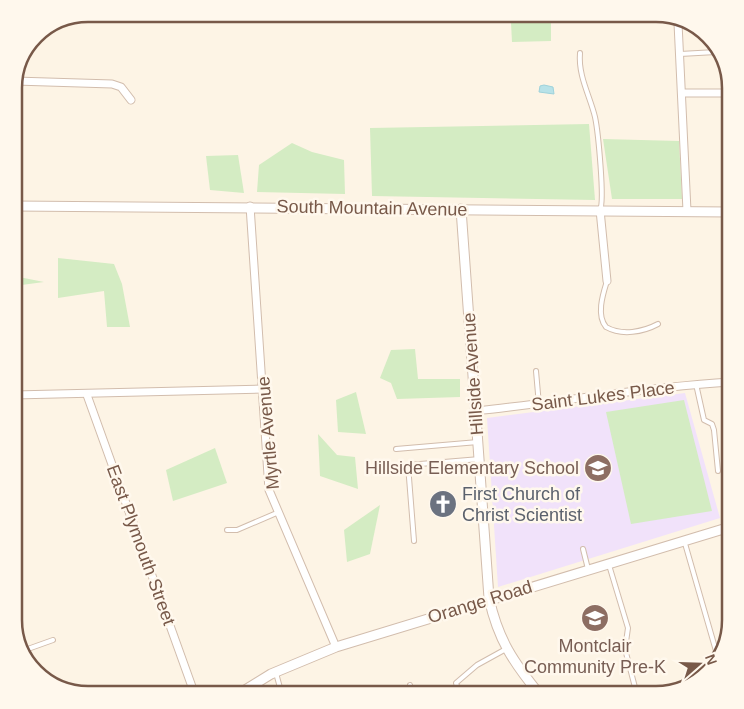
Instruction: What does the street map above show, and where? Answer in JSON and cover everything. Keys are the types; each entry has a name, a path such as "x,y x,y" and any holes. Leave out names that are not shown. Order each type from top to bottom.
{"street":[{"path":"678,27 683,93 687,211"},
{"path":"24,81 112,84 121,87 131,100"},
{"path":"683,93 721,93"},
{"name":"South Mountain Avenue","path":"23,206 250,206 721,212"},
{"name":"Myrtle Avenue","path":"250,206 264,389 269,490 336,646"},
{"name":"Hillside Avenue","path":"461,209 489,598 494,618 506,649 533,686"},
{"path":"600,210 607,281"},
{"name":"Saint Lukes Place","path":"476,411 654,388 722,382"},
{"path":"23,396 264,389"},
{"name":"East Plymouth Street","path":"87,394 192,686"},
{"name":"Orange Road","path":"252,686 276,672 336,646 489,598 722,529"}],"lane":[{"path":"680,54 710,52"},
{"path":"580,53 582,74 595,117 603,190 600,210"},
{"path":"607,281 602,302 602,319 606,327 625,332 638,332 658,324"},
{"path":"536,371 539,404"},
{"path":"696,384 704,420 712,424 714,430 718,471"},
{"path":"396,449 478,442"},
{"path":"414,541 408,465 480,460"},
{"path":"226,530 237,530 279,512"},
{"path":"684,540 715,648"},
{"path":"583,549 588,569"},
{"path":"608,563 628,628 625,649 635,686"},
{"path":"29,649 53,640"},
{"path":"457,686 456,683 477,665 506,649"},
{"path":"276,672 280,686"}],"shaded area":[{"name":"Hillside Elementary School","path":"685,393 720,518 498,587 487,418"}],"green space":[{"path":"551,22 551,41 512,42 511,23"},
{"path":"589,124 595,200 372,196 370,128"},
{"path":"603,139 679,141 682,199 612,199"},
{"path":"292,143 312,152 344,160 345,194 257,192 259,165"},
{"path":"238,155 244,193 210,190 206,156"},
{"path":"58,258 114,264 122,284 130,327 107,327 104,291 58,298"},
{"path":"23,278 44,282 23,285"},
{"path":"415,349 418,379 460,379 460,397 397,399 391,383 380,378 391,350"},
{"path":"356,392 366,434 338,432 336,400"},
{"path":"684,400 712,511 631,524 606,412"},
{"path":"318,434 337,455 355,457 358,489 320,476"},
{"path":"215,448 227,483 173,501 166,470"},
{"path":"380,505 370,554 347,562 344,530"}],"water":[{"path":"540,86 553,87 554,94 539,92"}],"place":[{"name":"Hillside Elementary School","path":"598,468"},
{"name":"First Church of Christ Scientist","path":"443,504"},
{"name":"Montclair Community Pre-K","path":"595,618"}]}
